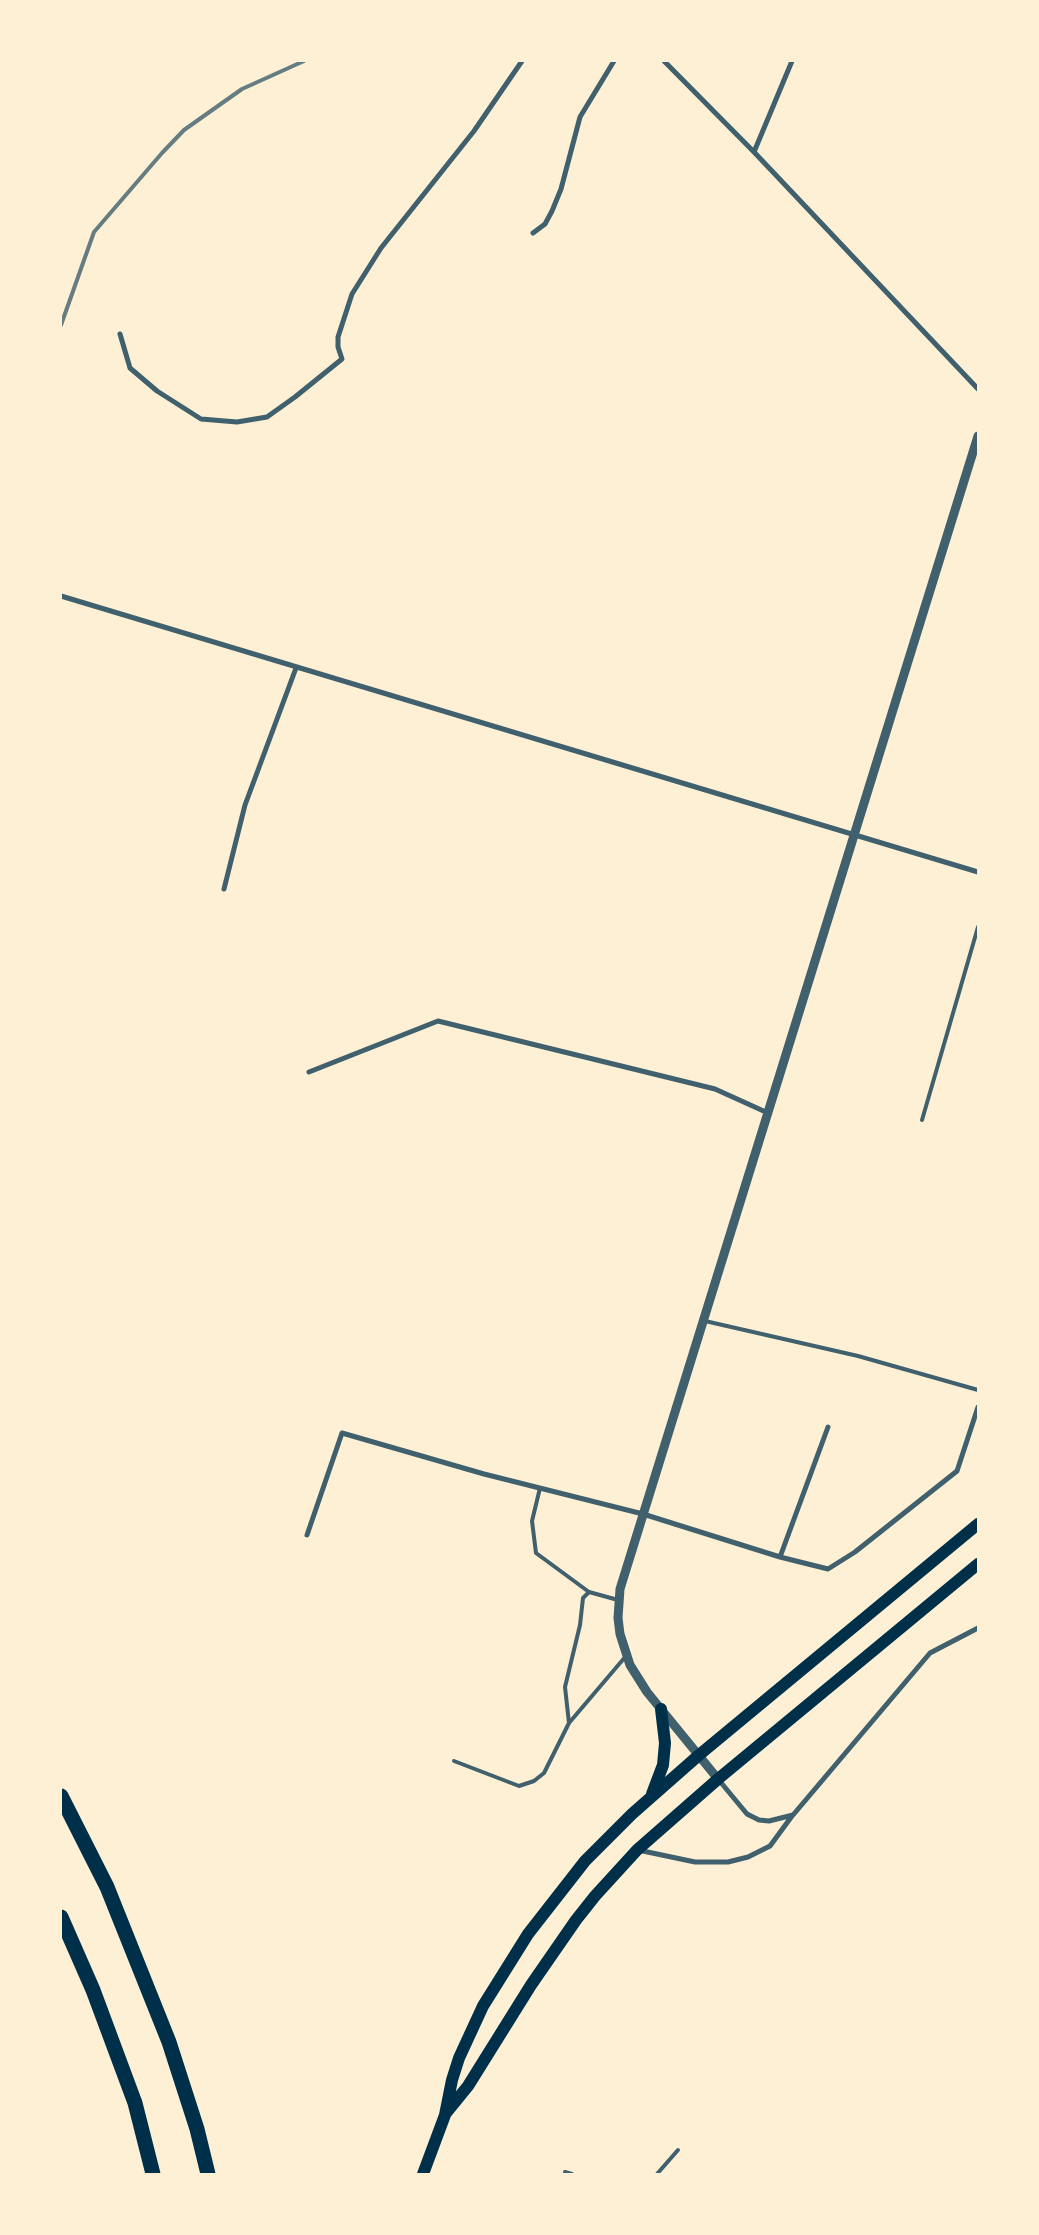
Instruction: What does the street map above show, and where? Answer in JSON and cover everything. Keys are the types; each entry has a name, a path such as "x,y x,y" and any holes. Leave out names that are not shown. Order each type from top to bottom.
{"highway":[{"path":"61,1796 107,1887 169,2042 208,2174"},
{"path":"61,1917 93,1990 135,2103 153,2174"}],"main road":[{"path":"423,2174 445,2115 452,2080 470,2032 512,1956 546,1909 585,1861 650,1797 698,1755 978,1524"},
{"path":"445,2115 468,2086 531,1985 576,1920 637,1850 718,1779 978,1564"},
{"path":"650,1797 663,1765 665,1743 661,1709"}],"street":[{"path":"120,334 130,368 157,391 201,420 237,422 267,417 342,359 338,347 338,337 352,294 381,248 474,131 522,61"},
{"path":"533,233 545,224 552,211 561,189 580,117 614,61"},
{"path":"664,61 754,152 978,389"},
{"path":"754,152 792,61"},
{"path":"792,1815 769,1821 759,1820 747,1814 698,1755 638,1679 626,1656 619,1626 619,1600 624,1574 642,1514 978,436"},
{"path":"61,596 978,872"},
{"path":"224,889 245,805 296,668"},
{"path":"310,1072 438,1021 715,1089 768,1113"},
{"path":"307,1535 342,1433 642,1514 780,1557 828,1569 855,1552 957,1471 978,1407"},
{"path":"780,1557 828,1427"},
{"path":"637,1850 695,1862 728,1862 748,1857 770,1846 792,1815 930,1653 978,1628"}],"lane":[{"path":"922,1120 978,927"},
{"path":"702,1321 858,1356 978,1390"},
{"path":"540,1488 532,1521 536,1553 589,1592 619,1600"},
{"path":"569,1723 565,1687 580,1625 583,1598 589,1592"},
{"path":"454,1761 519,1786 534,1782 544,1773 569,1723 626,1656"},
{"path":"657,2174 678,2150"},
{"path":"565,2172 572,2174"}],"railway":[{"path":"61,325 94,232 162,153 184,130 242,89 304,61"}]}
